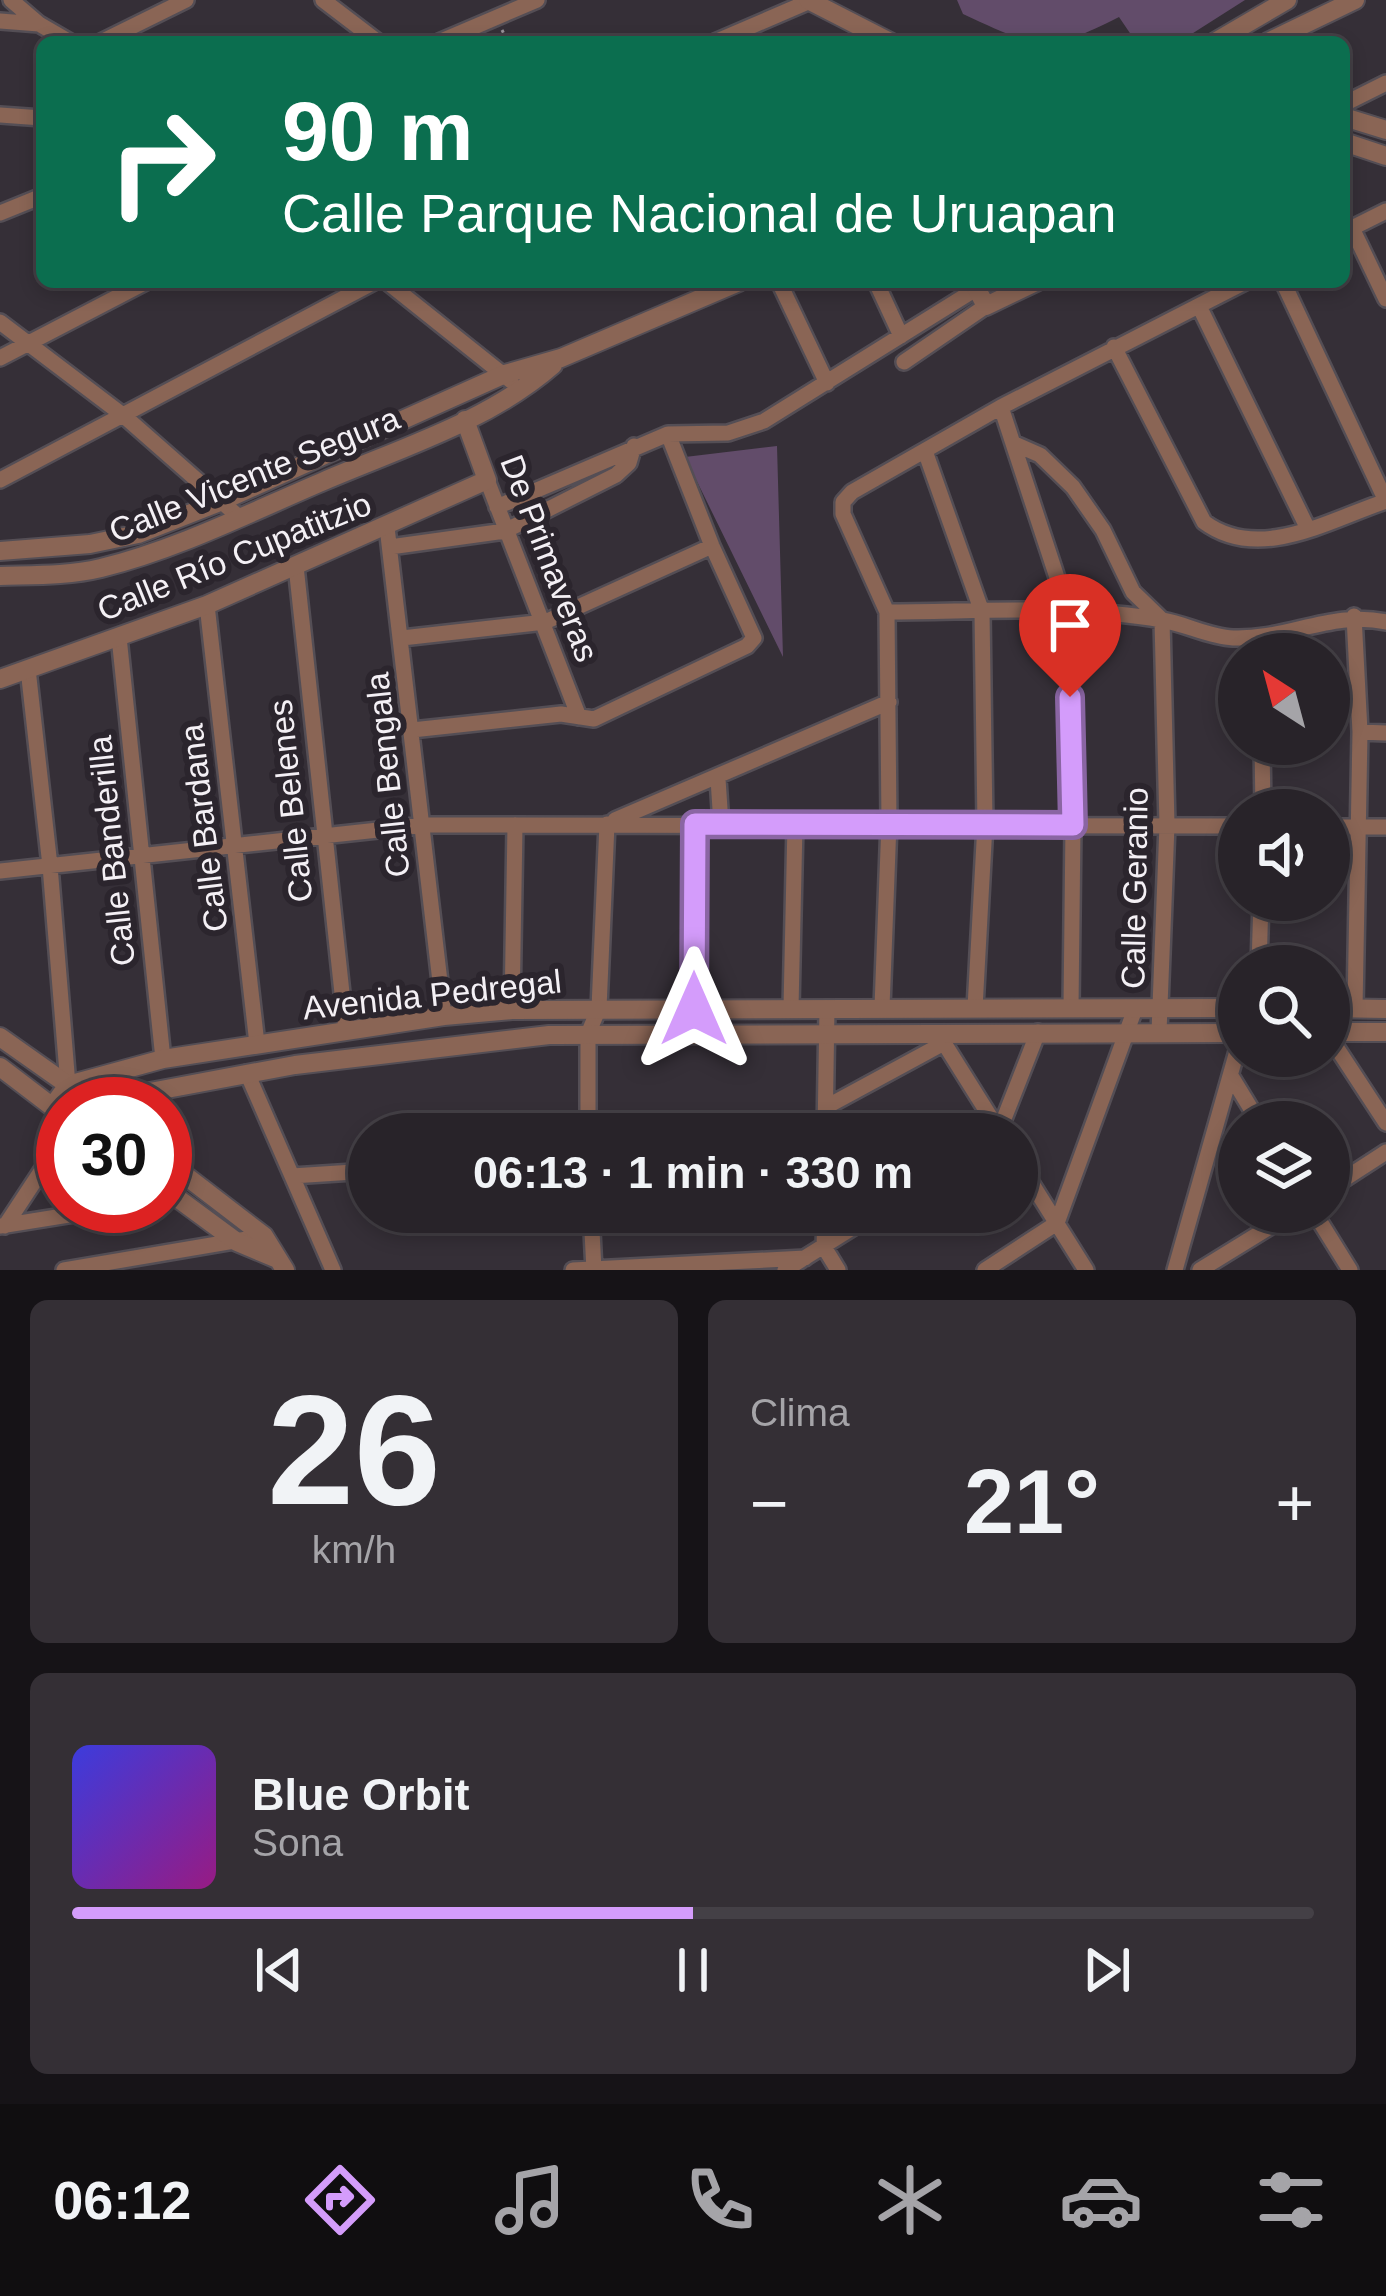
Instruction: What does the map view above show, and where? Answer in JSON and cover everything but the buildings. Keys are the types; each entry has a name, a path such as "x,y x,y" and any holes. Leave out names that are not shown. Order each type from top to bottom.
{"street":[{"path":"11,0 60,36"},
{"path":"113,36 186,0"},
{"path":"322,0 370,36"},
{"path":"453,36 537,0"},
{"path":"728,36 809,0 878,36"},
{"path":"1225,36 1287,0"},
{"path":"1280,36 1355,0"},
{"path":"0,21 39,24"},
{"path":"1350,101 1386,83"},
{"path":"0,115 36,118"},
{"path":"1350,119 1386,130"},
{"path":"1350,144 1386,157"},
{"path":"3,209 36,198"},
{"path":"1350,229 1386,211"},
{"path":"1350,234 1386,299"},
{"path":"0,358 135,288"},
{"path":"0,480 363,288"},
{"path":"395,288 522,392"},
{"path":"561,358 725,288"},
{"path":"782,288 827,383"},
{"path":"879,288 901,336"},
{"path":"882,1007 889,824 887,612 843,514 843,502 852,492 1001,407 1199,306 1223,288"},
{"path":"1114,346 1204,522 1222,536 1255,540 1288,536 1386,501 1286,288"},
{"path":"496,507 668,434 728,433 764,421 981,290"},
{"path":"904,362 981,290"},
{"path":"1199,306 1308,529"},
{"path":"0,322 124,416 239,517"},
{"name":"Calle Vicente Segura","path":"0,550 89,544 138,534 505,374 561,358"},
{"name":"Calle Vicente Segura","path":"0,576 99,568 175,545 465,421 522,392 561,358"},
{"path":"1001,407 1068,611 1071,1008"},
{"name":"De Primaveras","path":"465,421 579,717"},
{"path":"412,730 561,714 594,719 747,646 754,638 668,434"},
{"path":"1015,444 1040,455 1073,487 1103,530 1133,592 1162,620"},
{"path":"389,537 505,531 616,475 628,463 634,446"},
{"path":"925,452 982,612 985,824 975,1007"},
{"name":"Calle Río Cupatitzio","path":"0,679 207,605 296,566 389,537 488,480"},
{"name":"Calle Bengala","path":"389,537 444,1016"},
{"path":"403,638 545,622 712,546"},
{"name":"Calle Belenes","path":"296,566 346,1030"},
{"name":"Calle Bardana","path":"207,605 257,1044"},
{"path":"887,612 1068,611 1162,620 1218,636"},
{"path":"1301,633 1354,616 1386,622"},
{"path":"1354,616 1360,732 1354,1008"},
{"name":"Calle Geranio","path":"1159,1032 1167,825 1162,620"},
{"name":"Calle Banderilla","path":"118,637 163,1059"},
{"path":"28,669 67,1077"},
{"path":"607,824 889,703"},
{"path":"1360,732 1386,733"},
{"path":"718,779 721,824"},
{"path":"588,1113 588,1034 599,1008 607,824"},
{"path":"694,1009 695,824"},
{"path":"791,1008 795,824"},
{"path":"0,872 424,825 1218,826"},
{"path":"512,1010 514,825"},
{"path":"1350,827 1386,827"},
{"path":"826,1113 827,1007"},
{"name":"Avenida Pedregal","path":"97,1077 163,1059 512,1010 1218,1008"},
{"path":"1350,1008 1386,1009"},
{"path":"986,1270 1057,1223 1135,1009"},
{"name":"Avenida Pedregal","path":"192,1083 413,1048 588,1034 826,1032 941,1038 1038,1032 1218,1033"},
{"path":"1008,1113 1038,1032"},
{"path":"1350,1033 1386,1032"},
{"name":"Avenida Pedregal","path":"0,1037 57,1077"},
{"path":"826,1107 941,1038 987,1113"},
{"path":"0,1067 36,1095"},
{"path":"1350,1067 1386,1123"},
{"path":"247,1073 333,1270"},
{"path":"1175,1270 1231,1077"},
{"path":"1350,1175 1386,1152"},
{"path":"292,1176 348,1173"},
{"path":"2,1226 36,1177"},
{"path":"192,1181 263,1236 280,1264"},
{"path":"1038,1193 1086,1270"},
{"path":"192,1211 280,1264"},
{"path":"2,1226 36,1220"},
{"path":"592,1233 593,1270"},
{"path":"824,1233 824,1247 838,1270"},
{"path":"785,1270 846,1233"},
{"path":"1209,1268 1262,1233"},
{"path":"1327,1233 1350,1270"},
{"path":"70,1269 263,1236"},
{"path":"187,1247 189,1270"},
{"path":"573,1270 805,1258"}],"shaded area":[{"path":"957,0 1245,0 1188,36 1132,36 1119,17 1075,36 1014,36 963,14"},
{"path":"777,446 783,657 685,457"}],"route":[{"path":"694,1009 695,824 1073,825 1070,697"}]}
